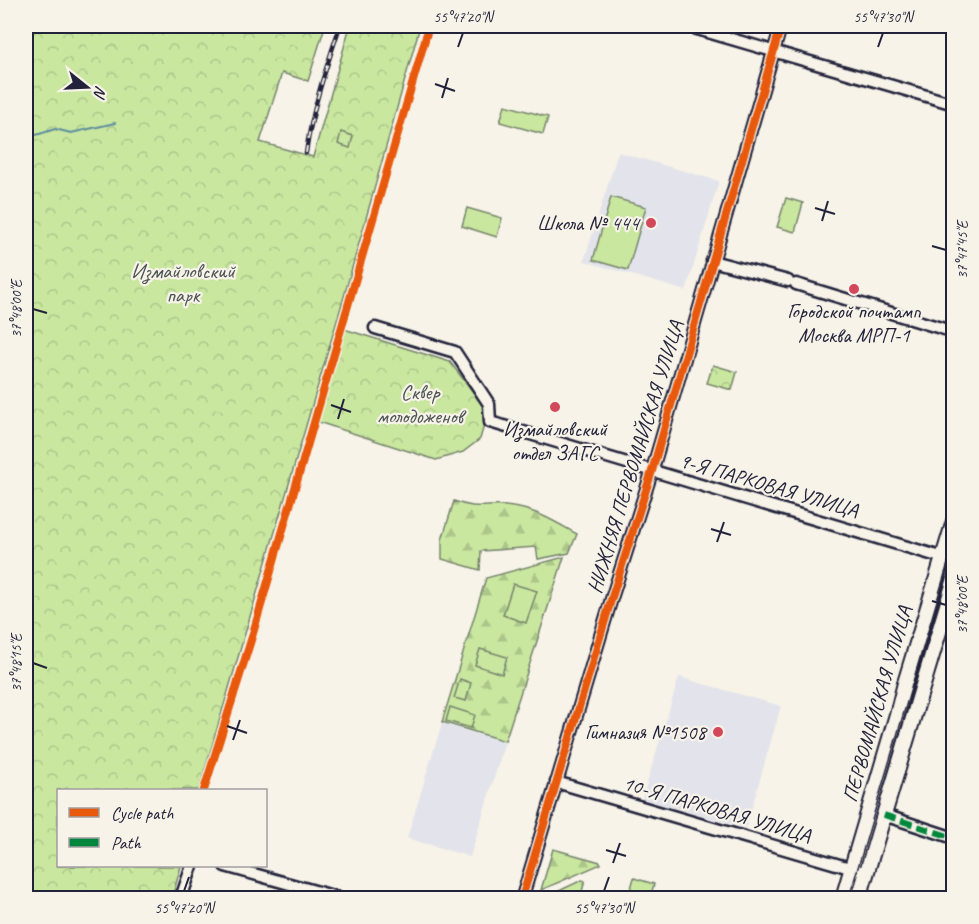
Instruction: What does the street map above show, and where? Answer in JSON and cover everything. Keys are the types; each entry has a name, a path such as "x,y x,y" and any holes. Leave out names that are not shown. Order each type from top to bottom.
{"main road":[{"name":"ПЕРВОМАЙСКАЯ УЛИЦА","path":"843,898 948,559 954,521"},
{"name":"ПЕРВОМАЙСКАЯ УЛИЦА","path":"859,898 954,582"}],"street":[{"path":"687,26 954,104"},
{"name":"НИЖНЯЯ ПЕРВОМАЙСКАЯ УЛИЦА","path":"522,898 652,471 781,26"},
{"path":"712,261 954,332"},
{"name":"9-Я ПАРКОВАЯ УЛИЦА","path":"375,328 455,352 489,404 490,422 948,559"},
{"name":"10-Я ПАРКОВАЯ УЛИЦА","path":"556,782 867,873"},
{"path":"884,815 954,838"},
{"path":"181,898 192,867"},
{"path":"229,867 340,898"}],"shaded area":[{"name":"Школа № 444","path":"618,152 719,181 686,291 584,261"},
{"name":"Гимназия №1508","path":"679,677 781,706 746,828 642,799"},
{"path":"442,723 505,742 470,857 407,838"}],"green space":[{"name":"Измайловский парк","path":"26,26 325,26 308,81 282,73 260,142 313,157 350,26 420,26 343,300 199,789 57,789 57,867 181,867 172,898 26,898"},
{"path":"505,105 548,117 543,134 500,122"},
{"path":"341,132 353,136 350,148 338,144"},
{"path":"611,197 646,207 628,270 593,260"},
{"path":"786,198 803,203 795,232 777,227"},
{"path":"467,208 502,218 497,237 462,226"},
{"name":"Сквер молодоженов","path":"344,329 450,362 483,405 486,418 480,439 463,452 436,460 315,421"},
{"path":"713,365 737,372 732,390 707,383"},
{"path":"454,501 470,506 505,506 530,511 577,534 569,553 538,559 536,547 481,551 480,570 442,559 442,540"},
{"path":"564,557 505,741 442,722 486,578"},
{"path":"513,584 537,591 526,623 503,615"},
{"path":"480,649 507,657 502,674 475,665"},
{"path":"460,679 471,683 466,701 454,698"},
{"path":"450,707 475,715 471,728 446,721"},
{"path":"553,849 600,862 601,864 541,890"},
{"path":"634,878 654,884 650,898 628,898"},
{"path":"582,880 585,881 580,898 544,898"}],"waterway":[{"path":"26,134 33,136 55,129 71,133 115,123"}],"tram line":[{"path":"849,898 954,543"}],"railway":[{"path":"306,153 316,105 340,26"}],"marked path":[{"path":"884,815 954,838"}],"cycle path":[{"path":"204,789 251,640 429,26"},
{"path":"522,898 652,471 781,26"}],"place":[{"name":"Школа № 444","path":"651,223"},
{"name":"Городской почтамп Москва МРП-1","path":"854,289"},
{"name":"Измайловский отдел ЗАГС","path":"555,407"},
{"name":"Гимназия №1508","path":"718,732"}]}
